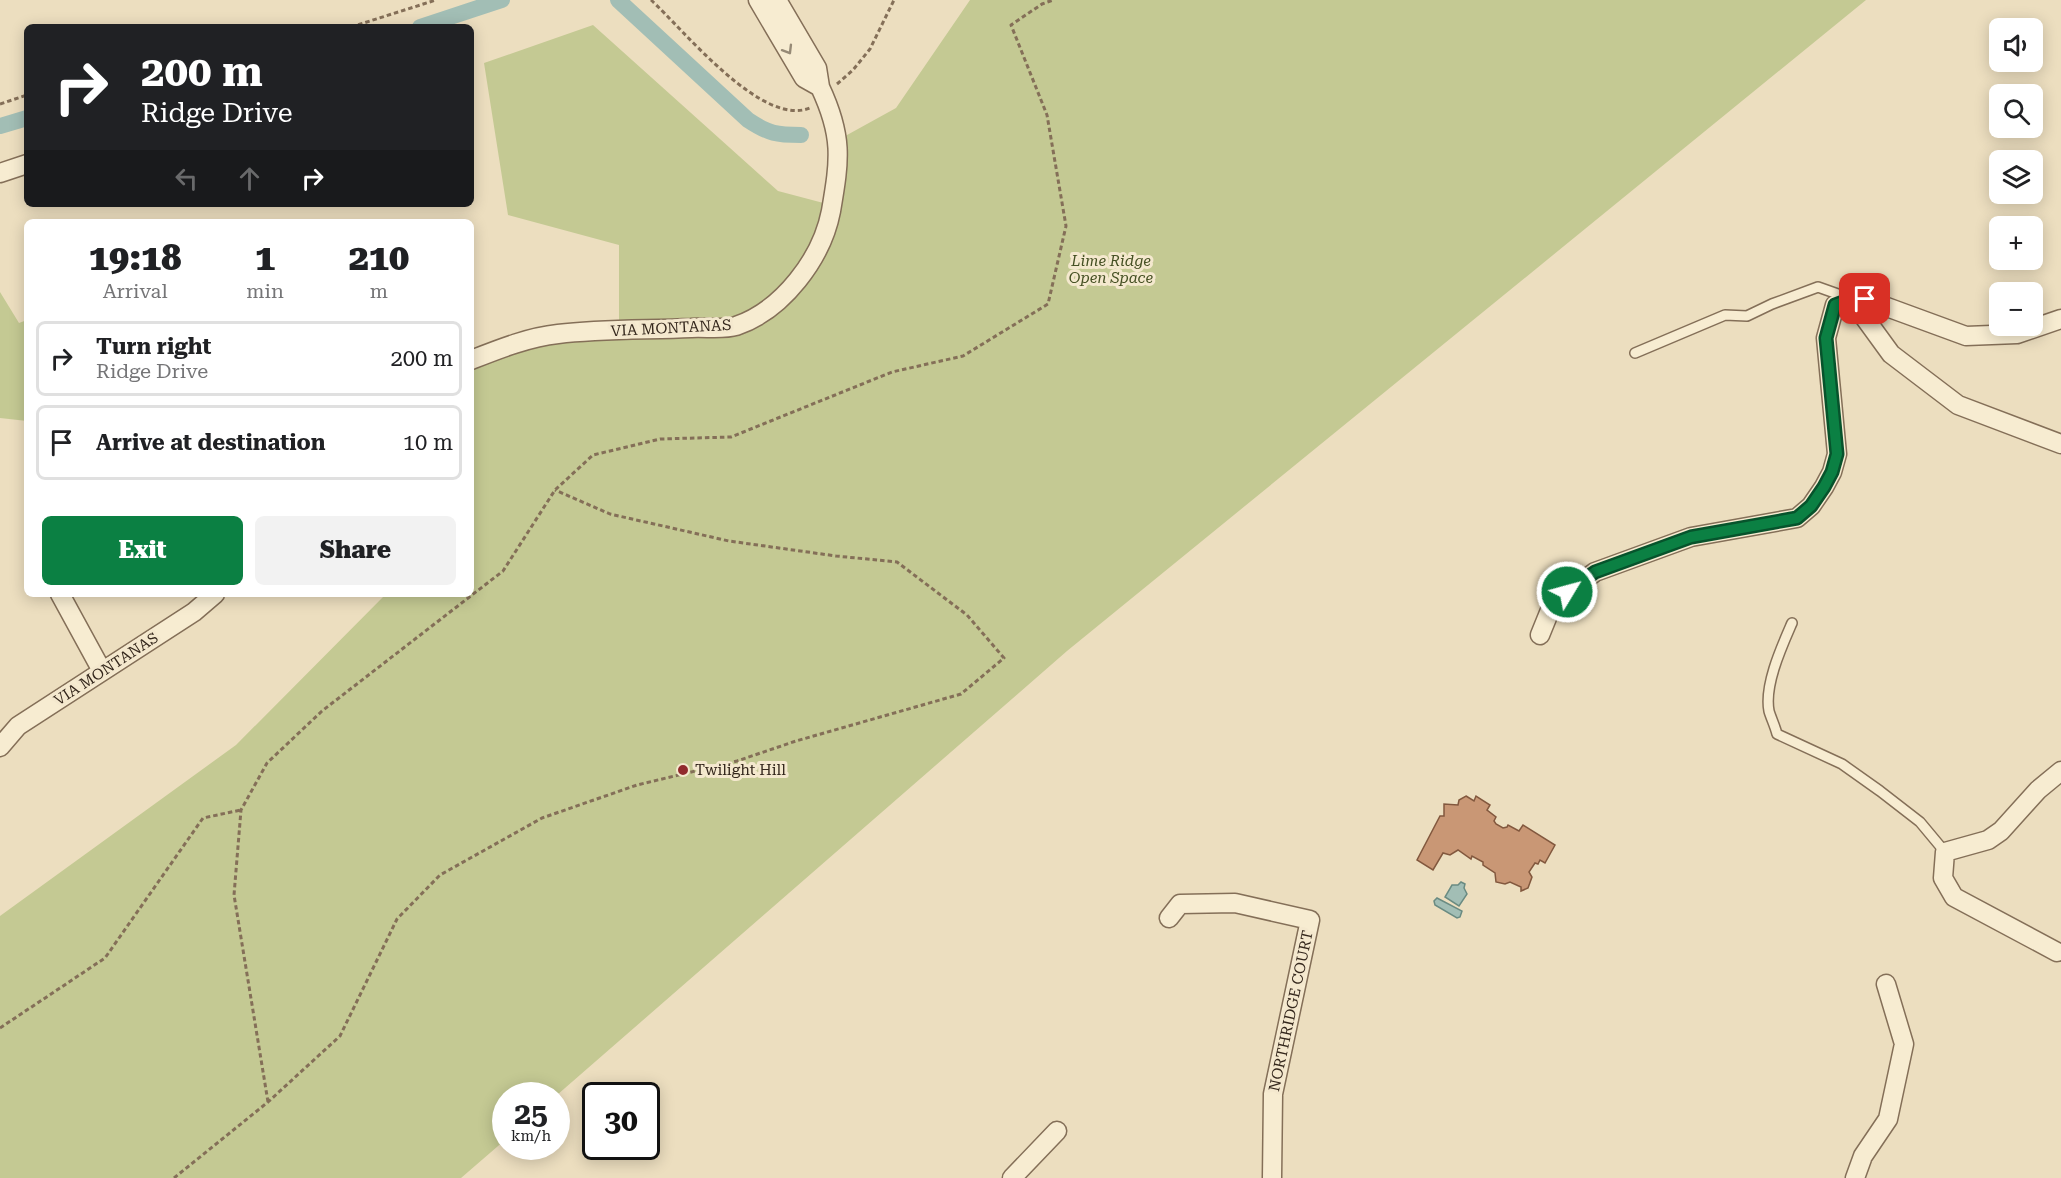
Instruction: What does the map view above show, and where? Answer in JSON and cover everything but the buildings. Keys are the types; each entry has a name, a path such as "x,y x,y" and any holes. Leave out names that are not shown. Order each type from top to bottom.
{"street":[{"name":"VIA MONTANAS","path":"758,0 804,78 820,87"},
{"name":"VIA MONTANAS","path":"474,359 503,347 557,334 735,326 766,311 794,284 811,263 828,228 838,165 838,140 820,87 817,68 777,0"},
{"path":"0,173 24,165"},
{"path":"1540,635 1553,603 1595,572 1691,537 1797,518 1811,506 1832,472 1837,454 1826,338 1835,305 1851,299 1865,299 1966,336 2017,334 2061,319"},
{"path":"1851,299 1891,354 1958,405 2061,444"},
{"path":"62,597 102,671"},
{"name":"VIA MONTANAS","path":"0,747 18,726 194,612 211,597"},
{"path":"2057,952 1954,897 1943,878 1946,852 1989,840 2001,831 2038,790 2061,771"},
{"name":"NORTHRIDGE COURT","path":"1169,918 1180,904 1235,903 1310,920 1273,1094 1272,1178"},
{"path":"1855,1178 1863,1156 1888,1119 1904,1044 1886,984"},
{"path":"1012,1178 1057,1131"}],"lane":[{"path":"1635,353 1725,315 1748,316 1772,304 1818,287 1851,299"},
{"path":"1792,622 1779,651 1771,680 1769,709 1777,734 1842,764 1881,791 1920,822 1946,852"}],"path":[{"path":"360,24 436,0"},
{"path":"474,593 503,571 555,490 593,455 660,439 731,437 892,372 963,356 1048,304 1066,226 1047,115 1011,25 1042,4 1053,0"},
{"path":"0,104 24,96"},
{"path":"177,1177 268,1102 340,1036 397,919 440,875 542,818 637,785 737,761 795,741 961,694 1004,658 967,615 897,562 729,541 610,513 555,490"},
{"path":"268,1102 234,895 241,810 267,764 322,711 469,597"},
{"path":"0,1028 105,958 203,818 241,810"}],"green space":[{"name":"Lime Ridge Open Space","path":"970,0 1866,0 1067,651 570,1084 492,1082 492,1151 461,1178 0,1178 0,916 236,745 383,597 474,597 474,359 619,331 619,245 508,215 484,63 593,25 778,191 831,205 838,140 896,108"},
{"path":"0,292 19,323 24,321 24,421 0,418"}],"water":[{"path":"1461,882 1465,884 1467,894 1459,906 1445,897 1452,885 1458,885"},
{"path":"1437,898 1462,911 1460,917 1457,918 1435,905 1434,901"}],"waterway":[{"path":"429,24 502,0"},
{"path":"618,0 748,120 773,133 801,135"},
{"path":"0,126 24,119"}],"place":[{"name":"Twilight Hill","path":"683,770"}],"route":[{"path":"1567,592 1595,572 1691,537 1797,518 1811,506 1832,472 1837,454 1826,338 1835,305 1851,299 1865,299"}]}
